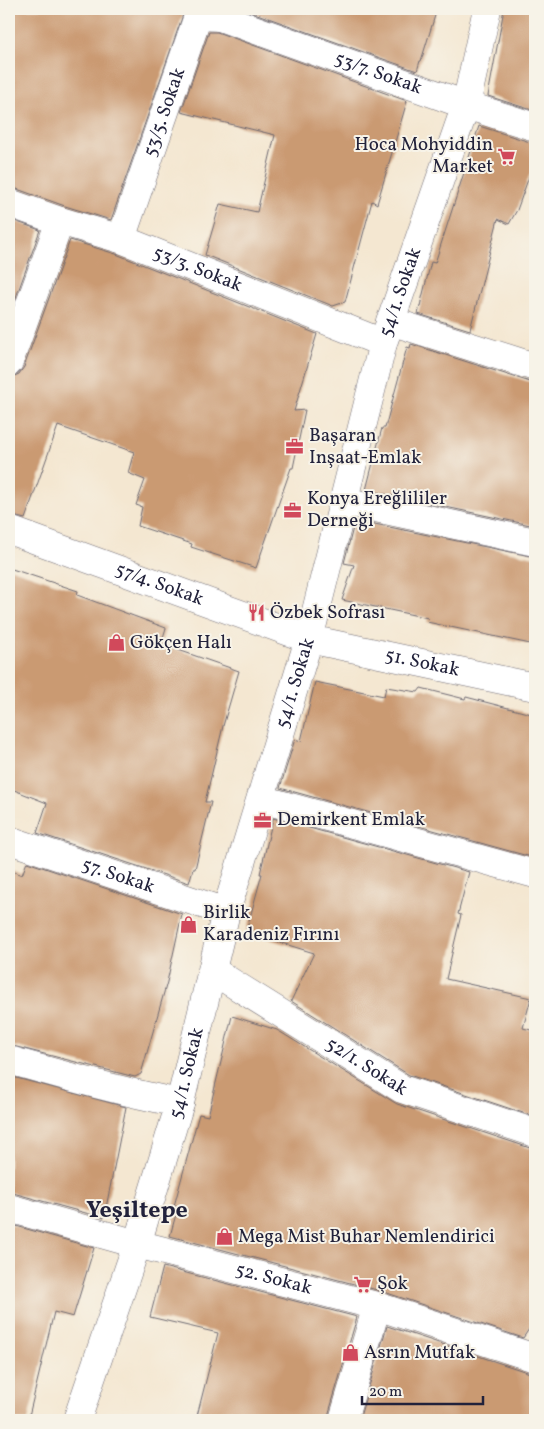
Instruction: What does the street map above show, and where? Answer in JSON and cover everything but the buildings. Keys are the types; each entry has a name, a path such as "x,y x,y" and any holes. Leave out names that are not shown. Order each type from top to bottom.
{"street":[{"name":"54/1. Sokak","path":"77,1420 137,1244 180,1103 226,912 309,639 386,332 466,105 487,9"},
{"name":"53/7. Sokak","path":"222,13 466,105 535,127"},
{"name":"53/5. Sokak","path":"121,239 198,16 222,13"},
{"name":"53/3. Sokak","path":"9,203 60,221 121,239 386,332 535,367"},
{"path":"9,362 60,221"},
{"path":"343,501 535,542"},
{"name":"57/4. Sokak","path":"9,530 309,639"},
{"name":"51. Sokak","path":"309,639 535,687"},
{"path":"261,799 535,874"},
{"name":"57. Sokak","path":"9,840 226,912"},
{"name":"52/1. Sokak","path":"213,971 402,1089 535,1133"},
{"path":"9,1060 152,1098 180,1103"},
{"name":"52. Sokak","path":"9,1208 137,1244 377,1306 535,1358"},
{"path":"343,1420 377,1306"}],"place":[{"name":"Hoca Mohyiddin Market","path":"507,156"},
{"name":"Başaran Inşaat-Emlak","path":"295,447"},
{"name":"Konya Ereğlililer Derneği","path":"293,510"},
{"name":"Özbek Sofrası","path":"256,613"},
{"name":"Gökçen Halı","path":"116,643"},
{"name":"Demirkent Emlak","path":"263,820"},
{"name":"Birlik Karadeniz Fırını","path":"189,924"},
{"name":"Mega Mist Buhar Nemlendirici","path":"224,1237"},
{"name":"Şok","path":"363,1284"},
{"name":"Asrın Mutfak","path":"350,1353"}],"district":[{"name":"Yeşiltepe","path":"137,1211"}]}
